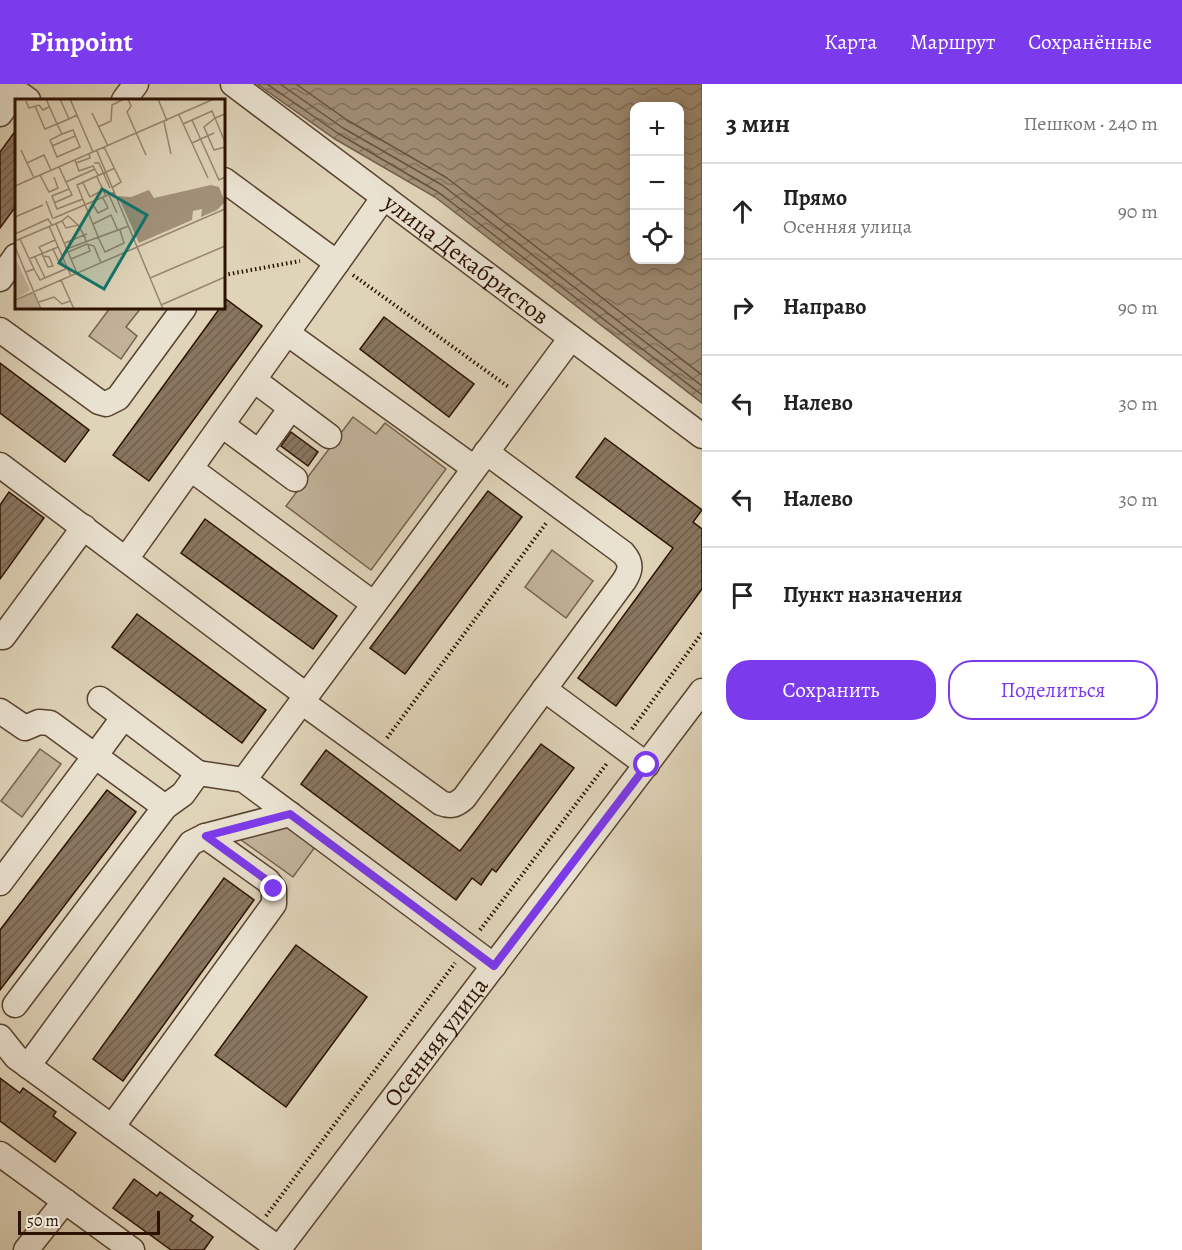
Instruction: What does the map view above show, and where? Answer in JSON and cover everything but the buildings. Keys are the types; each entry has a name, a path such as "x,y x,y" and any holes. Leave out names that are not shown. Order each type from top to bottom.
{"street":[{"path":"125,99 136,84"},
{"name":"улица Декабристов","path":"232,84 702,436"},
{"path":"0,114 17,92"},
{"path":"225,181 332,259"},
{"path":"126,559 287,333 332,259 384,197"},
{"path":"0,279 15,257"},
{"path":"0,330 99,402 106,404 118,398 183,309"},
{"path":"0,465 126,559 375,755 441,803 449,806 457,804 464,798 630,571 630,561 623,553 560,506 480,460 287,333"},
{"path":"244,780 571,338"},
{"path":"254,380 329,436"},
{"path":"259,452 291,408"},
{"path":"222,424 295,479"},
{"path":"191,469 374,604"},
{"path":"3,637 84,527"},
{"path":"544,689 647,765"},
{"name":"Осенняя улица","path":"278,1249 702,691"},
{"path":"100,699 198,773 244,780 494,966"},
{"path":"0,711 25,728 39,722 50,723 165,807"},
{"path":"0,883 123,718"},
{"path":"15,1005 165,807 183,794 198,773"},
{"path":"28,1066 191,843 206,836 290,814"},
{"path":"112,1127 274,904 274,889 268,881 206,836"},
{"path":"0,1037 16,1057 278,1249"},
{"path":"0,1154 132,1250"},
{"path":"26,1250 65,1201"}],"path":[{"path":"225,275 332,259 525,399"},
{"path":"375,755 560,506"}],"shaded area":[{"path":"109,309 140,309 126,327 137,336 121,359 89,336"},
{"path":"353,417 376,434 385,423 446,469 371,570 286,506"},
{"path":"552,550 593,581 566,618 525,587"},
{"path":"40,749 61,764 22,817 1,801"},
{"path":"288,822 318,843 293,877 237,837"}],"water":[{"path":"257,84 702,84 702,403 435,197 335,139"}],"route":[{"path":"274,889 268,881 206,836 290,814 494,966 647,765"}]}
